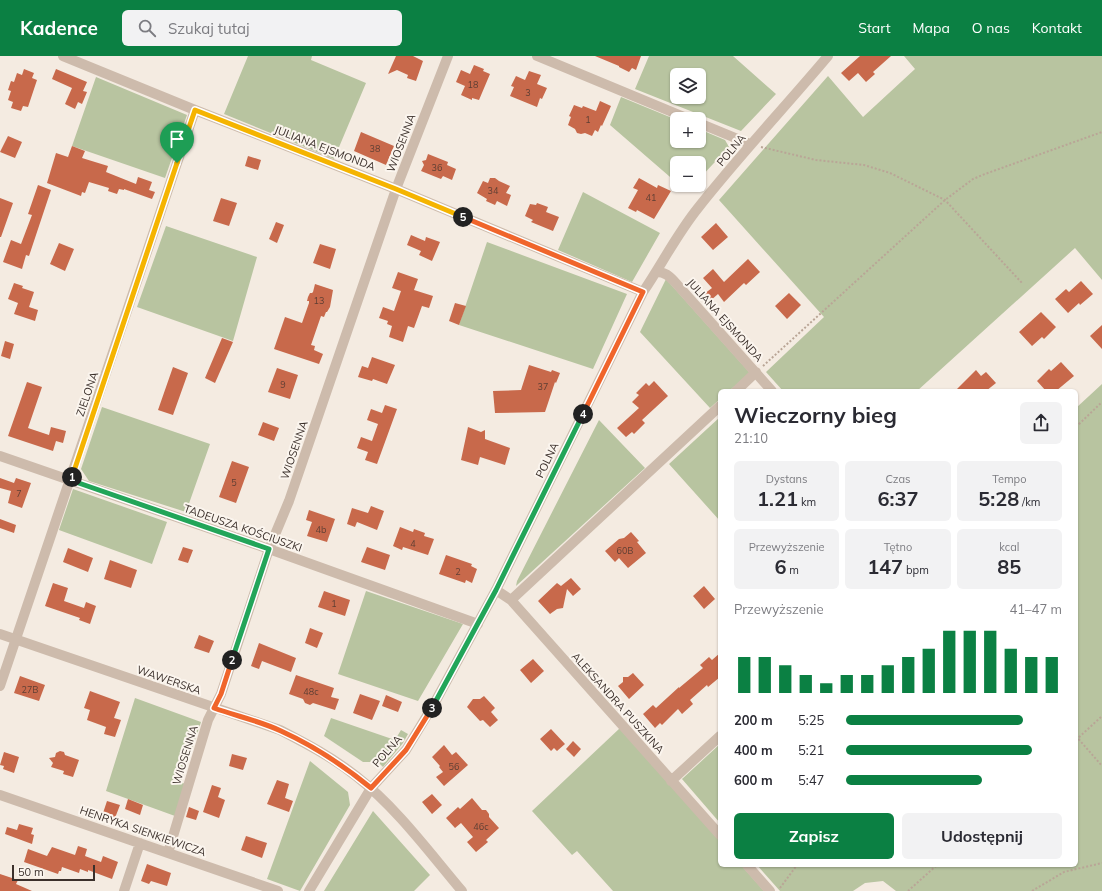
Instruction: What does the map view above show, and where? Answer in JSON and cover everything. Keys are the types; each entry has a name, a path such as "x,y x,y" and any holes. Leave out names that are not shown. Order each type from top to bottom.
{"street":[{"name":"JULIANA EJSMONDA","path":"63,56 396,189 643,292"},
{"name":"WIOSENNA","path":"168,853 208,720 221,694 269,549 289,501 396,189 448,56"},
{"path":"537,56 672,112"},
{"name":"POLNA","path":"309,891 371,788 406,750 434,704 496,590 643,292 657,272 676,238 693,214 750,144 828,56"},
{"name":"ZIELONA","path":"0,686 195,110"},
{"path":"706,126 750,144"},
{"name":"JULIANA EJSMONDA","path":"657,272 666,274 674,281 770,389"},
{"path":"738,389 756,372"},
{"path":"511,600 718,408"},
{"name":"TADEUSZA KOŚCIUSZKI","path":"0,456 269,549 478,624"},
{"name":"ALEKSANDRA PUSZKINA","path":"496,590 511,600 718,833"},
{"name":"WAWERSKA","path":"0,634 280,730 319,750 371,788 389,806 462,891"},
{"path":"671,780 718,738"},
{"name":"HENRYKA SIENKIEWICZA","path":"0,795 278,891"},
{"path":"124,891 140,843"},
{"path":"749,867 770,891"}],"path":[{"path":"756,372 945,200 973,179 1102,132"},
{"path":"750,144 816,160 864,165 890,173 945,200 1022,284"},
{"path":"1078,425 1102,402"},
{"path":"1078,737 1102,716"},
{"path":"1078,739 1102,766"},
{"path":"1032,891 1064,872 1102,863"},
{"path":"778,891 796,867"},
{"path":"908,891 935,867"}],"green space":[{"path":"248,56 312,56 311,60 366,83 334,159 224,114"},
{"path":"649,56 733,56 776,94 741,131 706,117 706,112 693,112 673,104 706,104 706,68 670,68 670,103 635,89"},
{"path":"904,56 1102,56 1102,280 1075,248 919,389 781,389 766,372 824,317 719,200 828,76 863,117 915,69"},
{"path":"96,77 187,115 165,178 72,146"},
{"path":"621,97 670,117 670,148 706,148 706,132 725,140 729,147 706,172 706,156 670,156 670,177 610,125"},
{"path":"583,192 660,233 632,282 558,250"},
{"path":"166,226 257,257 233,341 137,307"},
{"path":"487,242 627,294 593,369 459,325"},
{"path":"666,279 750,373 731,389 718,389 718,401 710,408 640,332"},
{"path":"1102,384 1102,891 896,891 883,881 865,883 853,891 780,891 759,867 1078,867 1078,406"},
{"path":"102,407 210,444 186,512 89,481 81,469"},
{"path":"718,419 718,519 669,464"},
{"path":"599,420 645,468 516,586 517,581"},
{"path":"73,489 167,522 152,564 59,530"},
{"path":"366,591 463,624 418,701 338,674"},
{"path":"135,698 201,722 181,782 185,784 175,816 106,791"},
{"path":"331,718 395,740 401,730 408,734 403,743 383,767 379,763 376,765 371,762 363,762 324,736"},
{"path":"620,728 718,839 718,867 743,867 764,891 613,891 577,851 572,855 532,811"},
{"path":"718,746 718,821 682,779"},
{"path":"310,761 348,792 350,805 300,891 267,879"},
{"path":"373,811 430,875 414,891 324,891"}],"building":[{"path":"396,56 413,56 423,61 416,81 407,78 408,75 397,70 388,74"},
{"path":"595,56 641,56 636,70 632,68 629,72"},
{"path":"860,56 891,56 873,72 875,74 866,82 858,73 849,81 841,73"},
{"path":"474,65 484,69 483,71 490,74 479,100 472,98 472,100 461,95 465,86 456,82 461,70 470,74"},
{"path":"24,69 34,73 32,78 37,80 28,107 23,106 21,111 11,108 13,102 8,100 11,91 8,90 11,81 14,82 17,73 22,75"},
{"path":"56,69 87,82 83,91 87,92 82,104 78,102 75,109 65,104 72,88 52,79"},
{"path":"529,71 541,75 537,84 547,88 542,99 540,98 537,107 510,96 514,87 511,86 516,76 525,80"},
{"path":"600,101 611,106 598,132 595,130 592,136 585,133 581,134 577,133 575,129 568,125 571,117 569,116 574,105 582,108 583,106 596,111"},
{"path":"361,132 394,146 386,165 354,151"},
{"path":"8,136 22,142 15,158 0,152"},
{"path":"72,146 85,151 82,158 108,166 106,172 136,184 138,177 152,182 149,190 155,192 152,199 124,189 119,189 117,194 108,191 109,188 89,182 85,193 82,192 81,196 47,183 56,153 68,157"},
{"path":"428,154 448,162 447,165 456,169 452,180 443,176 441,179 421,171 424,165 422,161 426,160"},
{"path":"248,156 261,160 258,170 245,166"},
{"path":"490,178 495,178 510,186 506,193 511,195 507,206 497,201 495,205 486,201 487,199 477,193 483,181 488,183"},
{"path":"639,178 657,188 658,185 670,192 654,219 637,210 636,212 628,208 638,190 633,188"},
{"path":"38,185 51,190 29,256 26,255 22,269 3,262 11,240 21,244 32,215 28,214"},
{"path":"0,198 13,203 1,237 0,237"},
{"path":"221,198 237,203 229,226 213,221"},
{"path":"537,203 548,207 546,212 559,217 553,231 531,222 533,220 525,216 530,204 536,205"},
{"path":"276,222 284,225 277,243 269,239"},
{"path":"716,223 728,237 713,250 701,237"},
{"path":"411,235 425,241 426,237 440,242 432,261 419,255 421,251 407,245"},
{"path":"59,243 74,249 65,271 50,264"},
{"path":"320,244 336,249 330,269 313,263"},
{"path":"748,259 760,272 746,285 744,283 724,302 718,294 710,301 704,294 712,288 703,278 713,269 724,282"},
{"path":"398,272 418,279 414,290 433,296 429,308 422,306 414,328 408,326 403,342 389,337 392,326 387,324 388,321 379,318 383,307 394,311 401,291 392,288"},
{"path":"1081,281 1093,294 1080,305 1079,303 1068,313 1055,299 1066,289 1069,292"},
{"path":"14,283 23,286 22,288 34,292 29,307 38,310 35,321 14,314 18,303 8,299"},
{"path":"315,284 333,290 330,307 324,317 321,316 311,345 315,346 314,350 323,354 319,364 274,349 285,317 302,323 309,303 309,301 307,301 308,297 310,293 313,292"},
{"path":"789,293 801,305 787,319 775,306"},
{"path":"455,303 466,306 459,325 449,321"},
{"path":"1041,312 1056,327 1044,339 1042,337 1032,346 1019,332"},
{"path":"1102,325 1102,349 1090,336"},
{"path":"222,338 233,342 215,383 205,378"},
{"path":"5,341 14,344 10,359 1,356"},
{"path":"372,357 395,365 387,384 373,379 372,381 358,377 362,366 368,368"},
{"path":"1061,362 1074,376 1058,389 1044,389 1037,381 1049,369 1051,371"},
{"path":"529,365 551,372 552,370 560,373 556,383 555,382 545,412 495,413 493,391 521,390"},
{"path":"173,367 188,373 173,415 158,410"},
{"path":"277,368 298,375 290,399 268,392"},
{"path":"976,370 981,376 986,372 996,383 988,389 957,389"},
{"path":"654,381 668,396 642,420 645,423 634,434 632,432 626,437 617,428 639,408 632,402 639,395 636,393 646,383 649,386"},
{"path":"27,382 42,387 28,428 49,435 51,427 66,431 63,443 56,441 53,451 8,436"},
{"path":"385,405 397,409 377,464 365,460 368,452 357,448 361,437 372,441 378,424 367,420 371,409 382,413"},
{"path":"263,422 279,428 274,441 258,435"},
{"path":"468,427 481,432 485,430 485,439 510,448 505,465 480,457 478,465 461,460"},
{"path":"232,461 249,467 236,503 219,497"},
{"path":"0,478 14,483 16,478 31,483 22,508 8,503 11,491 0,488"},
{"path":"371,506 384,511 377,530 357,522 355,527 347,524 352,508 368,513"},
{"path":"309,510 335,519 327,542 307,536 312,522 306,520"},
{"path":"0,519 16,525 14,533 0,528"},
{"path":"400,527 413,532 414,529 425,533 424,536 434,539 428,555 403,547 402,550 393,546"},
{"path":"631,532 639,541 637,542 646,553 628,568 619,558 615,562 605,551 619,539 624,538"},
{"path":"183,547 193,550 188,563 178,560"},
{"path":"367,547 390,555 385,570 361,562"},
{"path":"68,548 93,558 88,572 63,562"},
{"path":"446,555 472,564 471,566 477,569 472,583 466,580 465,583 439,574"},
{"path":"110,560 137,570 131,588 104,579"},
{"path":"571,578 581,589 573,596 567,589 563,608 557,609 550,614 538,601 557,583 561,586"},
{"path":"53,583 68,588 64,601 84,608 86,602 96,606 90,624 79,620 80,618 45,606"},
{"path":"704,586 715,599 704,609 693,596"},
{"path":"324,591 350,600 345,616 318,607"},
{"path":"310,628 323,633 317,648 305,643"},
{"path":"199,635 214,641 209,653 194,648"},
{"path":"259,643 296,658 291,672 262,661 259,669 251,666"},
{"path":"718,655 718,679 708,687 707,685 690,700 693,704 682,714 678,709 662,725 660,723 655,728 643,714 653,705 656,708 703,668 700,665 709,657 712,660"},
{"path":"533,659 544,671 531,683 520,670"},
{"path":"633,673 644,685 629,699 618,686 623,682 623,677 628,677"},
{"path":"296,675 334,688 331,697 339,699 335,710 313,703 310,705 305,703 303,699 289,694"},
{"path":"20,676 45,685 39,701 14,693"},
{"path":"90,691 120,702 114,718 121,720 115,737 104,734 106,727 87,720 90,710 84,708"},
{"path":"360,694 380,701 372,720 353,713"},
{"path":"386,695 402,702 398,712 382,706"},
{"path":"484,696 495,708 491,712 498,720 490,727 483,720 480,721 467,707 473,699 480,699"},
{"path":"551,729 565,744 557,751 554,748 551,751 540,739"},
{"path":"573,741 581,749 574,757 566,749"},
{"path":"444,745 452,755 456,752 468,765 444,786 436,777 443,772 432,757"},
{"path":"60,751 64,752 65,755 79,760 73,777 63,774 64,771 51,767 53,763 49,758 55,757 56,753"},
{"path":"4,752 19,757 14,773 3,769 4,766 0,765"},
{"path":"232,754 247,758 243,770 229,766"},
{"path":"277,780 289,784 285,798 293,801 289,812 267,804"},
{"path":"212,785 221,788 218,797 225,800 219,818 203,812"},
{"path":"432,794 442,805 432,814 422,802"},
{"path":"472,798 482,810 486,810 489,817 499,828 486,840 488,842 476,852 467,842 473,837 461,823 455,828 446,818 458,807 460,809"},
{"path":"128,799 143,805 140,815 125,809"},
{"path":"107,801 120,805 115,818 103,813"},
{"path":"189,807 199,811 196,820 186,817"},
{"path":"19,824 33,828 31,834 34,835 32,844 5,834 7,827 17,830"},
{"path":"246,836 267,843 262,858 241,850"},
{"path":"78,846 87,849 85,856 101,862 103,856 118,862 112,879 88,870 88,872 80,869 79,873 62,867 58,874 24,862 28,849 47,856 52,847 75,855"},
{"path":"147,864 171,873 167,886 151,881 149,884 141,881"},
{"path":"0,874 18,880 16,884 32,891 0,891"}],"route":[{"path":"195,110 396,189 643,292 496,590 456,664 406,750 371,788 319,750 280,730 214,708 221,694 269,549 70,480 177,163 195,110"}]}
